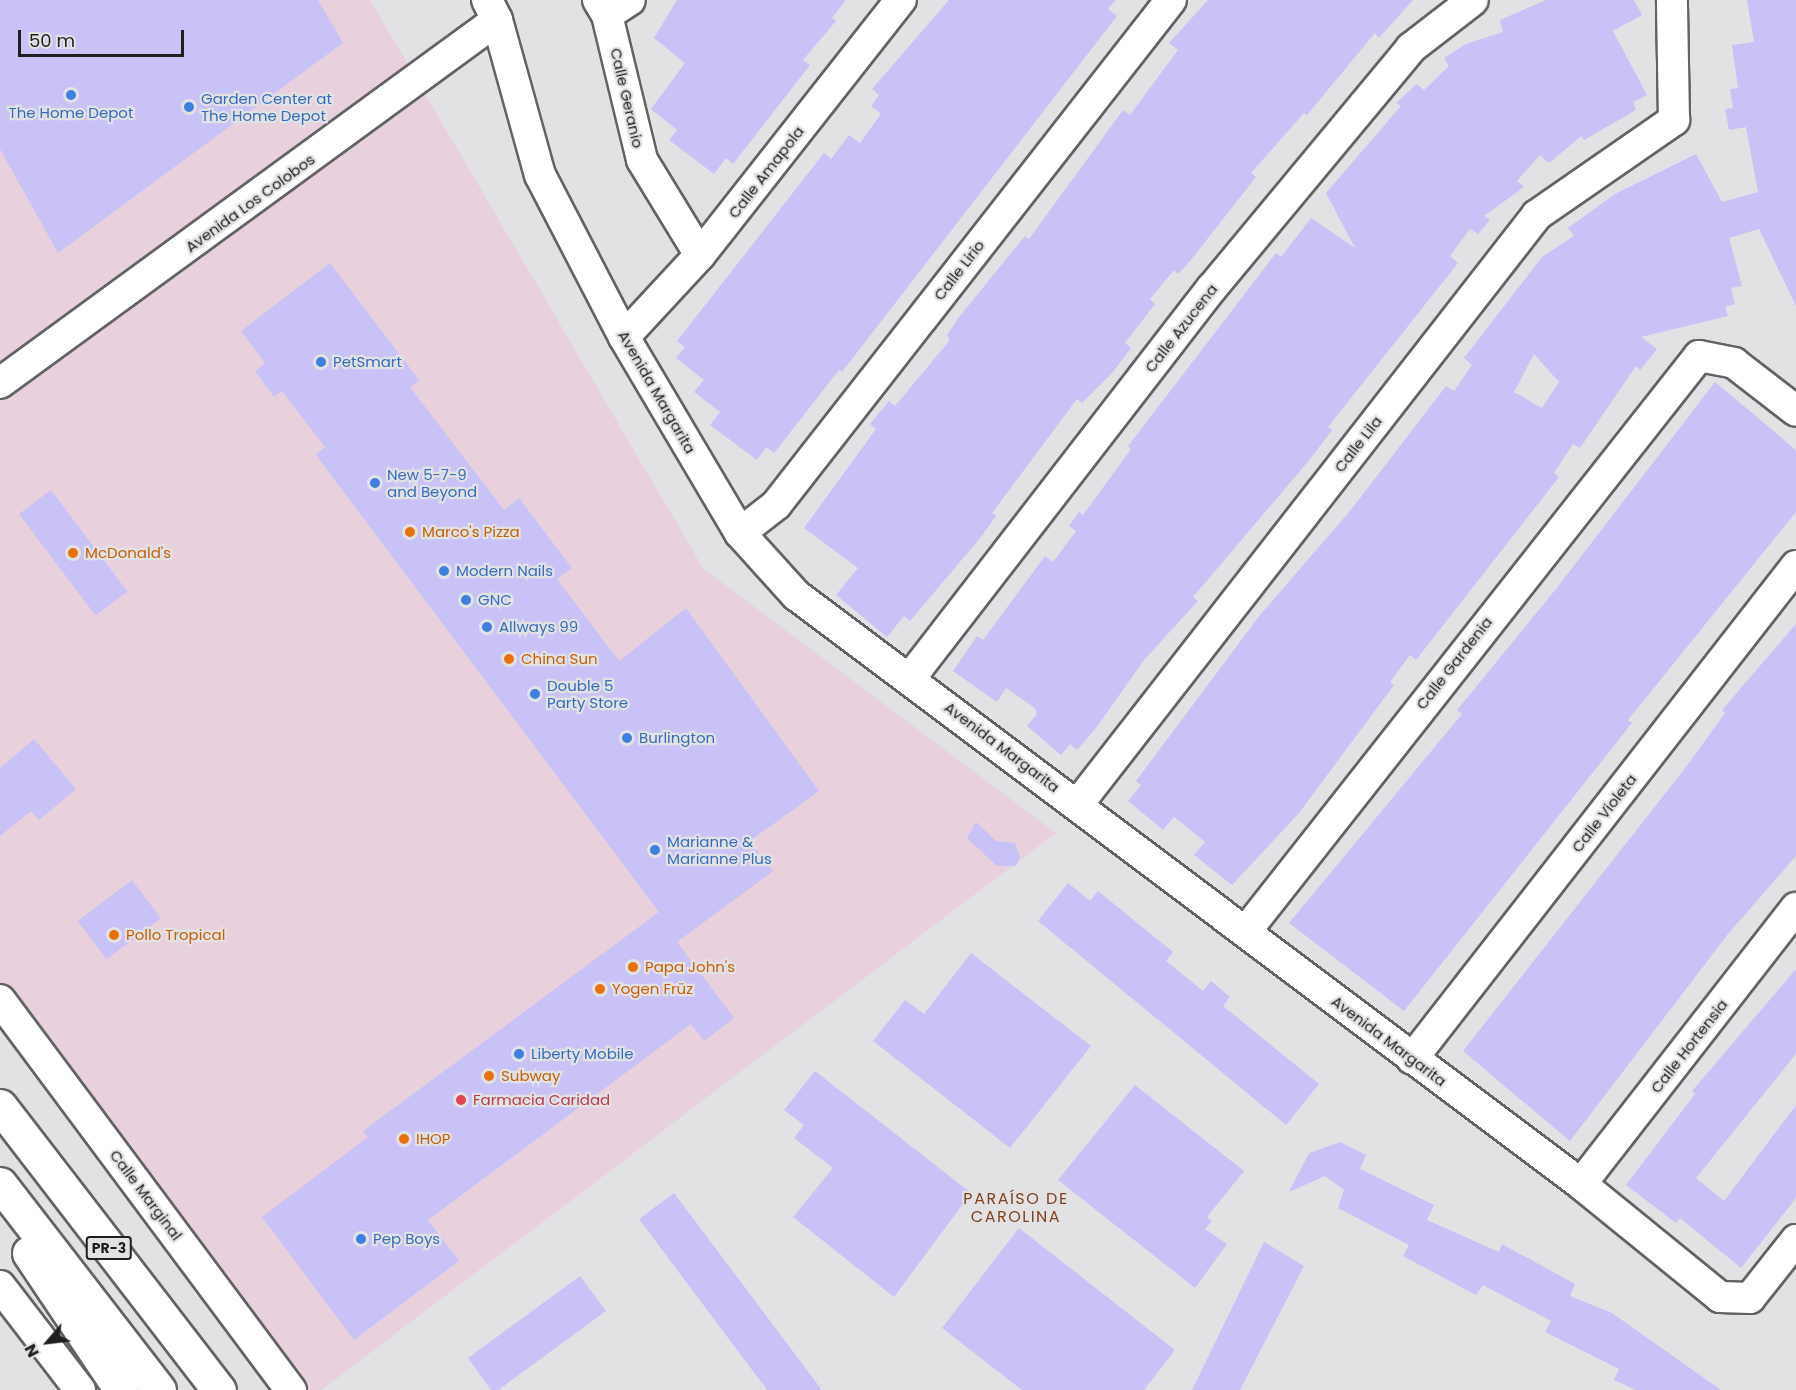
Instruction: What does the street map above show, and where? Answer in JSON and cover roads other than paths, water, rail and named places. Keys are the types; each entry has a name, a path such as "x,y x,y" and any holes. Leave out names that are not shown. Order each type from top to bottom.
{"main road":[{"path":"0,1079 74,1202"},
{"name":"PR-3","path":"0,1106 219,1390"},
{"name":"PR-3","path":"0,1185 159,1390"},
{"path":"0,1209 121,1390"}],"street":[{"name":"Calle Amapola","path":"624,337 700,255 901,0"},
{"name":"Calle Lirio","path":"740,533 776,505 1171,0"},
{"name":"Calle Azucena","path":"911,677 1212,288 1411,48 1473,0"},
{"name":"Calle Lila","path":"1078,804 1537,215 1674,120 1672,0"},
{"name":"Calle Geranio","path":"612,5 642,160 700,255"},
{"name":"Avenida Margarita","path":"492,10 540,175 624,337 740,533 796,595 911,677 1412,1059 1581,1184 1720,1297 1750,1298 1796,1240"},
{"name":"Avenida Los Colobos","path":"0,383 492,10"},
{"name":"Calle Gardenia","path":"1246,931 1699,356 1734,363 1796,411"},
{"name":"Calle Violeta","path":"1412,1059 1796,567"},
{"name":"Calle Hortensia","path":"1581,1184 1796,908"},
{"name":"Calle Marginal","path":"0,1000 291,1390"},
{"path":"0,1287 81,1390"}],"place":[{"name":"The Home Depot","path":"71,95"},
{"name":"Garden Center at The Home Depot","path":"189,107"},
{"name":"PetSmart","path":"321,362"},
{"name":"New 5-7-9 and Beyond","path":"375,483"},
{"name":"Marco's Pizza","path":"410,532"},
{"name":"McDonald's","path":"73,553"},
{"name":"Modern Nails","path":"444,571"},
{"name":"GNC","path":"466,600"},
{"name":"Allways 99","path":"487,627"},
{"name":"China Sun","path":"509,659"},
{"name":"Double 5 Party Store","path":"535,694"},
{"name":"Burlington","path":"627,738"},
{"name":"Marianne & Marianne Plus","path":"655,850"},
{"name":"Pollo Tropical","path":"114,935"},
{"name":"Papa John's","path":"633,967"},
{"name":"Yogen Früz","path":"600,989"},
{"name":"Liberty Mobile","path":"519,1054"},
{"name":"Subway","path":"489,1076"},
{"name":"Farmacia Caridad","path":"461,1100"},
{"name":"IHOP","path":"404,1139"},
{"name":"Pep Boys","path":"361,1239"}],"district":[{"name":"PARAÍSO DE CAROLINA","path":"1016,1208"}]}
